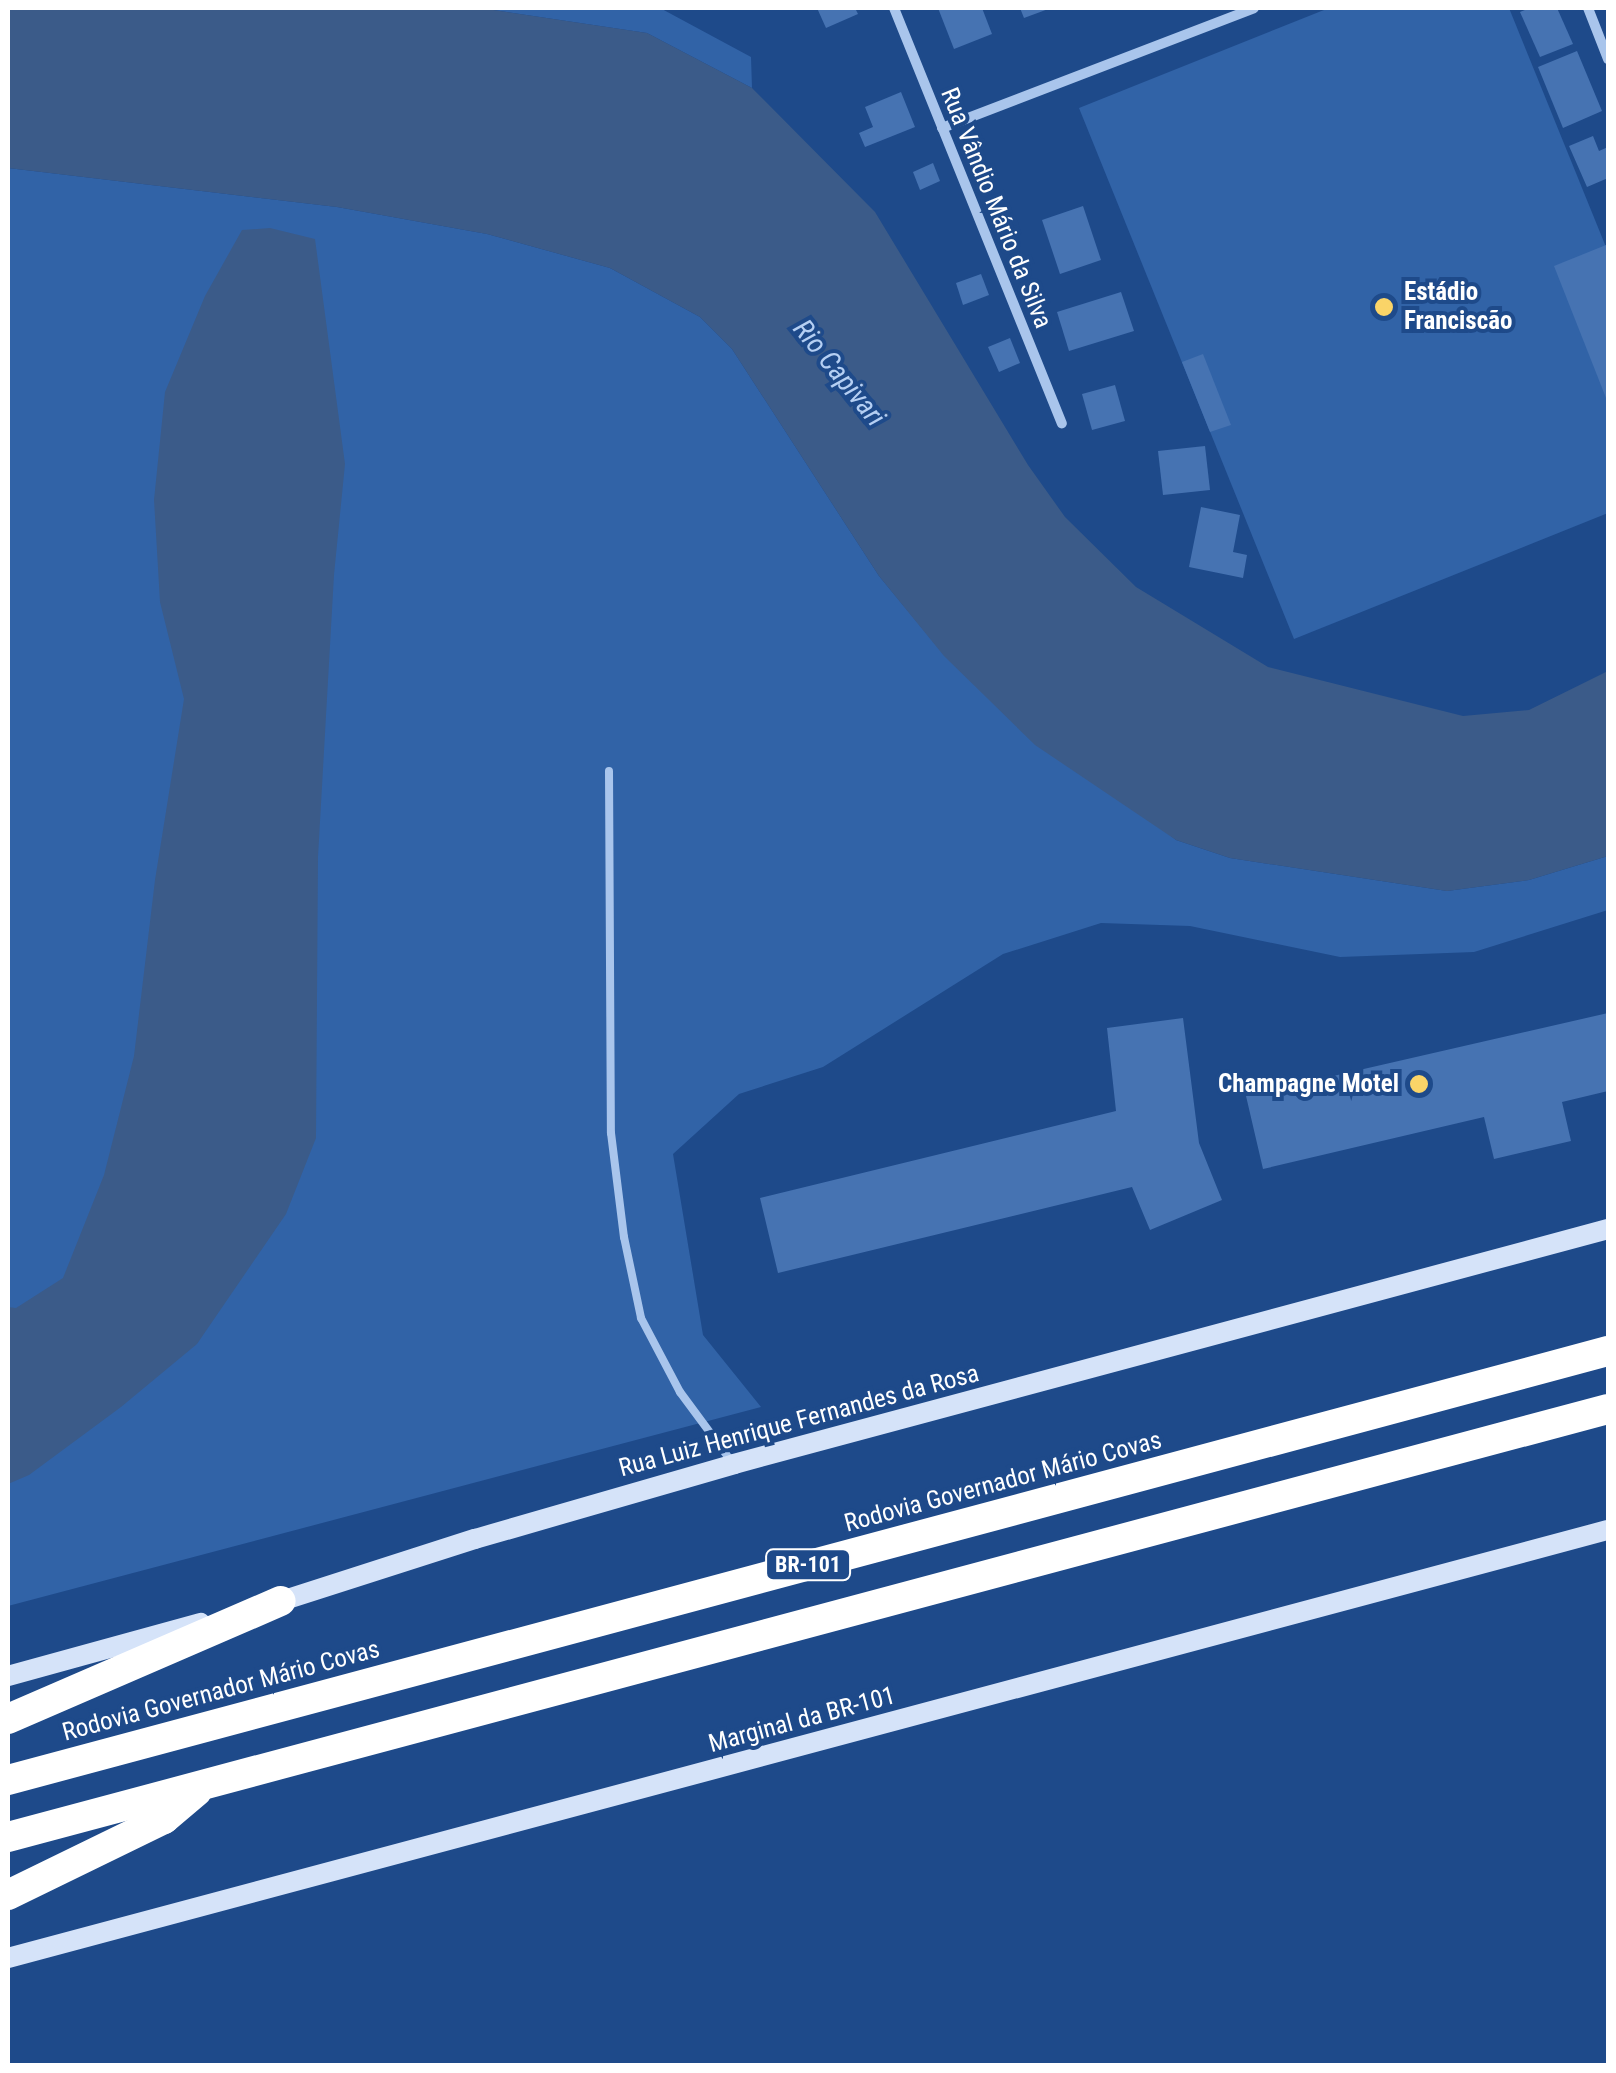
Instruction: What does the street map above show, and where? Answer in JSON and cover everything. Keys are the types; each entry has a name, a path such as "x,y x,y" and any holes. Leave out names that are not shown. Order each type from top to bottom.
{"highway":[{"name":"Rodovia Governador Mário Covas","path":"8,1780 1608,1351"},
{"name":"BR-101","path":"8,1837 1608,1409"},
{"path":"8,1720 281,1601"},
{"path":"8,1895 164,1819 205,1784"}],"main road":[{"name":"Rua Luiz Henrique Fernandes da Rosa","path":"8,1676 281,1601 524,1524 734,1464 1608,1229"},
{"name":"Marginal da BR-101","path":"8,1958 1608,1530"}],"street":[{"name":"Rua Vândio Mário da Silva","path":"894,8 1062,423"},
{"path":"942,128 1254,8"},
{"path":"1588,8 1608,59"}],"lane":[{"path":"609,771 611,1133 624,1237 641,1318 680,1392 734,1464"}],"shaded area":[{"path":"480,8 660,8 751,57 752,88 647,33"},
{"name":"Estádio Franciscão","path":"1329,8 1509,8 1608,252 1608,513 1294,639 1079,108"},
{"path":"8,168 337,207 487,234 610,268 700,317 732,349 879,576 945,656 1176,840 1230,858 1447,891 1529,880 1608,856 1608,910 1474,952 1340,957 1190,926 1101,923 1003,954 823,1067 739,1094 673,1154 703,1335 761,1407 8,1606"}],"water":[{"name":"Rio Capivari","path":"8,8 480,8 647,33 752,88 875,212 1028,465 1065,517 1136,587 1268,667 1463,716 1529,710 1608,671 1608,856 1529,880 1447,891 1230,858 1176,840 1035,745 944,656 879,576 732,349 700,317 610,268 487,234 337,207 8,168"},
{"path":"270,228 315,239 345,464 334,575 318,857 316,1138 286,1214 197,1344 121,1407 29,1475 8,1484 8,1307 16,1308 63,1278 104,1175 134,1056 155,880 184,699 160,602 154,500 165,392 205,296 242,230"}],"building":[{"path":"817,8 855,8 858,14 826,28"},
{"path":"938,8 982,8 992,34 954,49"},
{"path":"1020,8 1051,8 1024,18"},
{"path":"1557,8 1573,44 1540,57 1520,12"},
{"path":"1577,51 1602,111 1563,128 1538,67"},
{"path":"901,92 915,127 865,147 859,133 873,127 865,107"},
{"path":"1593,136 1599,151 1608,147 1608,178 1587,187 1569,146"},
{"path":"933,163 940,181 920,190 913,172"},
{"path":"1083,206 1101,260 1060,274 1042,220"},
{"path":"1606,245 1608,252 1608,403 1554,266"},
{"path":"981,274 989,295 963,305 956,283"},
{"path":"1121,292 1134,331 1069,351 1057,312"},
{"path":"1010,338 1020,363 999,372 988,347"},
{"path":"1203,354 1231,425 1210,432 1182,362"},
{"path":"1115,385 1125,421 1092,430 1082,394"},
{"path":"1205,446 1210,490 1163,495 1158,451"},
{"path":"1201,507 1240,515 1233,552 1247,555 1243,578 1189,567"},
{"path":"1608,1013 1608,1091 1562,1102 1571,1141 1494,1159 1484,1117 1263,1169 1246,1096"},
{"path":"1183,1018 1199,1143 1222,1200 1150,1230 1132,1187 778,1273 760,1198 1116,1111 1107,1028"}],"place":[{"name":"Estádio Franciscão","path":"1384,307"},
{"name":"Champagne Motel","path":"1419,1084"}]}
